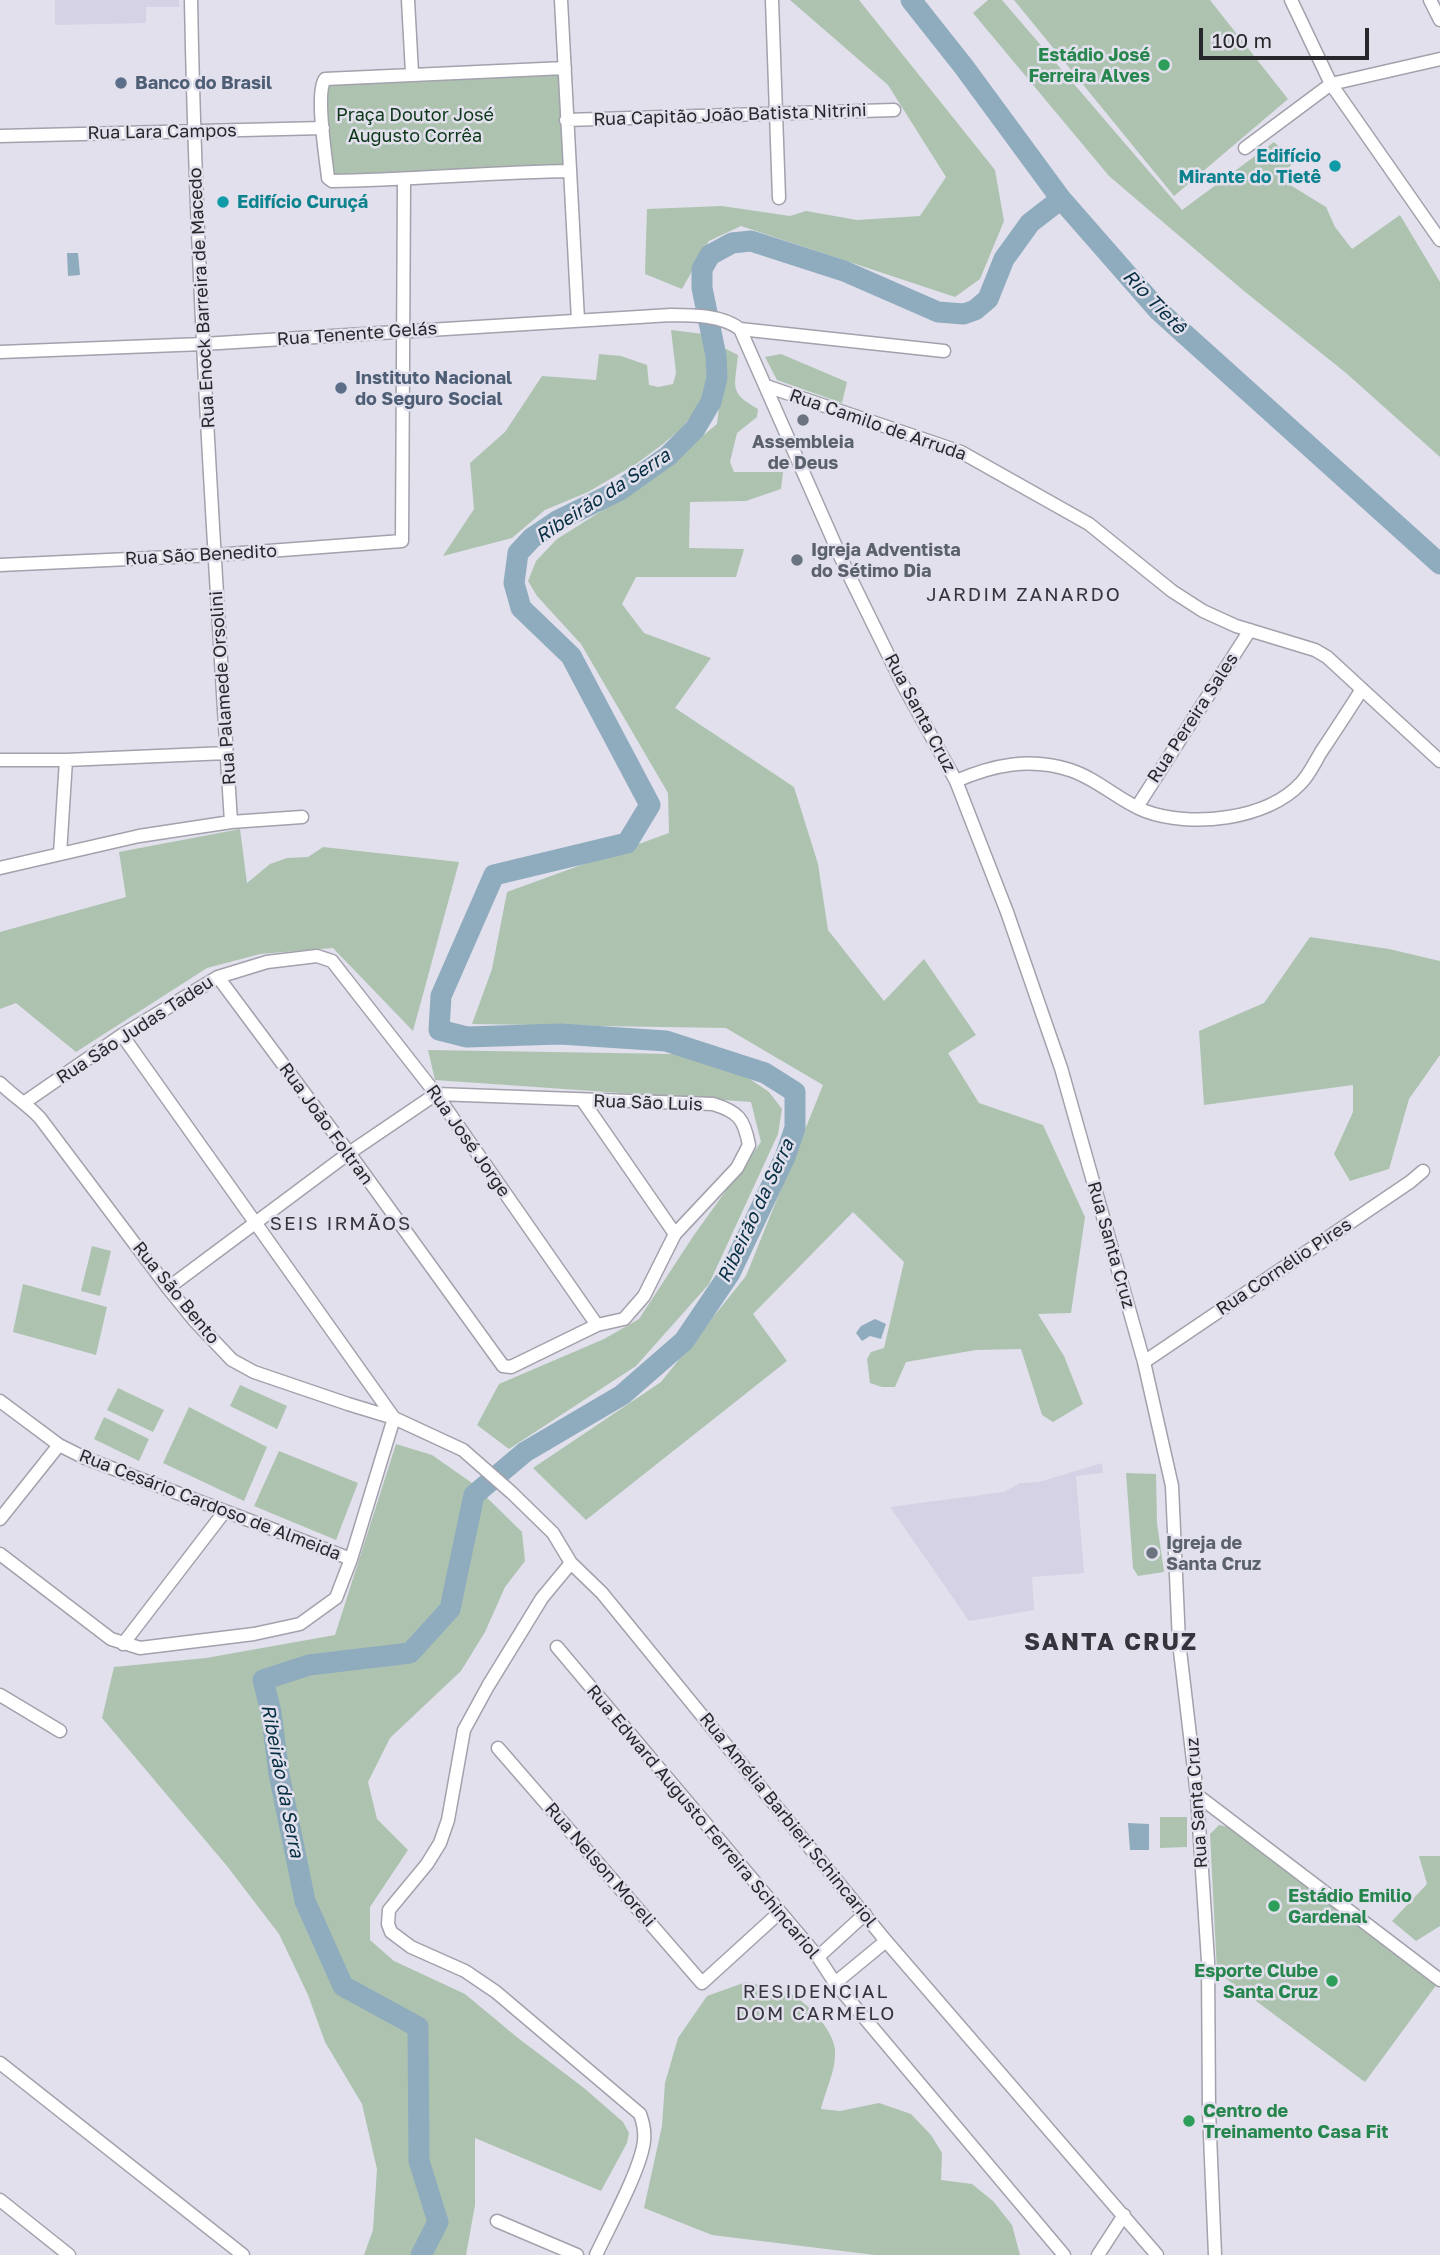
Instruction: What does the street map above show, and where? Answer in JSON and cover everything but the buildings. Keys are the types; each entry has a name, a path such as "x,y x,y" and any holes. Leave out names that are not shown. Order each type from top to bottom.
{"street":[{"name":"Rua Enock Barreira de Macedo","path":"191,0 203,344 215,555"},
{"path":"408,0 412,73"},
{"path":"561,0 578,320"},
{"path":"772,0 779,198"},
{"path":"1291,0 1331,84 1440,240"},
{"path":"1430,0 1440,20"},
{"path":"1245,148 1331,84 1440,59"},
{"path":"565,68 325,79 321,85 323,128 328,178 332,181 570,171"},
{"name":"Rua Capitão João Batista Nitrini","path":"566,120 894,110"},
{"name":"Rua Lara Campos","path":"0,136 323,128"},
{"path":"404,180 404,331"},
{"name":"Rua Tenente Gelás","path":"0,352 203,344 578,320 694,316 734,324 740,329"},
{"path":"740,329 944,351"},
{"name":"Rua Santa Cruz","path":"740,329 845,566 903,685 956,781 1038,997 1061,1068 1144,1362 1172,1486 1179,1642 1197,1794 1208,1975 1209,2111 1215,2255"},
{"name":"Rua São Benedito","path":"0,565 215,555 402,541 404,331"},
{"name":"Rua Camilo de Arruda","path":"766,386 961,452 1089,524 1172,591 1203,611 1250,630 1315,650 1327,657 1440,761"},
{"name":"Rua Palamede Orsolini","path":"215,555 231,822"},
{"name":"Rua Pereira Sales","path":"1137,807 1250,630"},
{"path":"956,781 984,769 1012,763 1043,764 1089,778 1137,807 1165,818 1195,821 1245,813 1271,805 1301,783 1362,689"},
{"path":"0,760 227,753"},
{"path":"60,854 66,760"},
{"path":"0,868 139,836 231,822 302,817"},
{"name":"Rua São Judas Tadeu","path":"25,1102 122,1035 218,977 267,962 317,956 332,961"},
{"name":"Rua José Jorge","path":"332,961 436,1094 597,1325"},
{"name":"Rua João Foltran","path":"218,977 349,1153 496,1359 503,1366 511,1367"},
{"path":"0,1554 111,1639 123,1644 140,1648 254,1634 300,1625 336,1598 351,1559 394,1418 122,1035"},
{"name":"Rua São Bento","path":"0,1083 6,1093 25,1102 66,1151 168,1288 232,1360 254,1372 394,1418"},
{"path":"168,1288 349,1153 436,1094"},
{"name":"Rua São Luis","path":"436,1094 713,1104 742,1119 749,1145 737,1168 675,1234 643,1296 624,1319 597,1325 511,1367"},
{"path":"583,1101 675,1234"},
{"name":"Rua Cornélio Pires","path":"1144,1362 1423,1171"},
{"name":"Rua Cesário Cardoso de Almeida","path":"0,1401 59,1445 85,1458 351,1559"},
{"name":"Rua Amélia Barbieri Schincariol","path":"394,1418 463,1450 553,1533 571,1563 602,1593 886,1941 1157,2255"},
{"path":"0,1519 59,1445"},
{"path":"123,1644 225,1511"},
{"path":"571,1563 542,1598 464,1730 448,1820 440,1843 427,1864 390,1910 388,1924 391,1933 405,1944 465,1970 496,1992 640,2114 644,2143 633,2174 596,2255"},
{"name":"Rua Edward Augusto Ferreira Schincariol","path":"556,1647 818,1957 835,1983 1064,2255"},
{"path":"0,1695 60,1731"},
{"name":"Rua Nelson Moreli","path":"498,1748 702,1983 780,1912"},
{"path":"1197,1794 1440,1980"},
{"path":"818,1957 865,1914"},
{"path":"835,1983 886,1941"},
{"path":"1420,1966 1440,1968"},
{"path":"0,2063 243,2255"},
{"path":"0,2200 69,2255"},
{"path":"1098,2255 1124,2216"},
{"path":"497,2221 577,2255"}],"shaded area":[{"path":"55,0 179,0 179,7 146,7 146,23 55,25"},
{"path":"1102,1463 1103,1473 1076,1476 1084,1573 1032,1577 1034,1610 969,1621 890,1507 1004,1492 1020,1483 1039,1482"}],"green space":[{"path":"790,0 859,0 995,170 1004,221 980,279 955,297 741,226 709,241 682,289 645,274 647,209 722,206 790,216 806,211 857,220 920,216 946,177 888,85"},
{"path":"988,0 1002,0 1182,210 1274,142 1295,161 1279,178 1326,207 1335,227 1352,249 1400,215 1440,282 1440,457 1346,373 1244,291 1109,176 973,13"},
{"name":"Estádio José Ferreira Alves","path":"1014,0 1210,0 1288,99 1174,196"},
{"name":"Praça Doutor José Augusto Corrêa","path":"562,69 565,169 332,179 326,80"},
{"path":"671,330 703,334 710,377 701,404 682,428 636,464 588,492 545,510 512,538 443,556 474,509 470,463 505,432 542,376 596,380 599,354 621,356 647,365 649,385 658,387 673,384 676,373"},
{"path":"720,346 738,355 736,388 742,398 758,409 757,417 737,433 730,462 734,472 783,472 781,489 746,501 690,502 689,548 744,549 736,577 636,577 622,604 644,633 711,658 675,708 794,787 818,864 828,930 884,1001 924,959 976,1035 948,1053 979,1103 1043,1125 1085,1217 1071,1313 1038,1314 1064,1356 1083,1404 1053,1422 1042,1415 1021,1349 976,1350 906,1362 895,1387 870,1383 867,1359 871,1352 884,1348 904,1262 853,1212 753,1314 787,1361 586,1520 533,1468 661,1382 746,1276 823,1085 726,1028 472,1024 492,969 507,892 669,833 668,793 581,644 537,596 528,581 536,561 557,539 646,483 717,424 723,375"},
{"path":"781,354 847,382 842,403 777,380 765,357"},
{"path":"240,829 247,883 270,864 287,858 308,857 323,847 459,862 413,1031 333,948 260,954 207,968 76,1052 16,1003 0,1009 0,932 126,897 119,852"},
{"path":"1310,937 1389,949 1440,961 1440,1055 1409,1099 1389,1169 1350,1181 1334,1154 1353,1112 1353,1085 1204,1105 1199,1031 1264,1003"},
{"path":"428,1050 674,1054 747,1077 769,1092 782,1109 778,1134 709,1284 636,1366 509,1449 477,1425 499,1384 604,1339 639,1319 694,1235 761,1142 751,1102 435,1080"},
{"path":"92,1246 111,1251 100,1296 81,1291"},
{"path":"23,1284 107,1307 96,1355 13,1332"},
{"path":"240,1385 287,1406 277,1429 230,1406"},
{"path":"118,1388 164,1410 153,1432 107,1410"},
{"path":"189,1407 267,1447 244,1501 163,1463"},
{"path":"104,1417 149,1439 139,1461 94,1439"},
{"path":"396,1444 432,1455 472,1483 522,1532 525,1561 505,1587 485,1632 461,1671 390,1738 368,1782 377,1819 408,1850 370,1907 370,1940 394,1961 465,1994 584,2088 623,2122 629,2133 627,2143 601,2191 475,2138 475,2205 466,2255 364,2255 373,2230 377,2169 362,2104 325,2042 308,1995 279,1934 227,1866 102,1718 114,1667 206,1658 335,1635"},
{"path":"279,1451 358,1483 336,1540 254,1506"},
{"path":"1126,1473 1156,1474 1157,1523 1164,1572 1138,1576 1133,1568"},
{"path":"1160,1817 1187,1817 1187,1847 1160,1848"},
{"name":"Estádio Emilio Gardenal","path":"1219,1825 1228,1827 1437,1984 1365,2082 1217,1972 1210,1834"},
{"path":"1419,1856 1440,1856 1440,1926 1416,1941 1392,1921 1427,1884"},
{"path":"746,1982 789,1993 811,2010 825,2026 834,2043 835,2058 821,2109 840,2111 879,2103 911,2114 931,2135 942,2153 941,2180 972,2184 993,2201 1012,2225 1020,2255 875,2255 712,2235 644,2208 662,2126 665,2083 678,2038 707,1996"}],"water":[{"path":"67,253 78,253 80,275 68,276"},
{"path":"875,1319 886,1324 881,1339 870,1336 862,1341 856,1333 861,1326"},
{"path":"1128,1823 1149,1824 1149,1850 1130,1850"}],"waterway":[{"name":"Rio Tietê","path":"911,0 1061,199 1159,311 1440,564"},
{"name":"Ribeirão da Serra","path":"421,2255 438,2222 419,2161 418,2027 343,1986 305,1901 263,1680 309,1665 410,1653 450,1609 474,1495 525,1452 622,1395 684,1341 730,1273 785,1157 795,1128 795,1092 765,1073 666,1041 560,1034 467,1037 439,1030 441,996 494,875 627,843 650,805 571,656 521,608 514,583 518,553 532,538 557,521 620,490 668,456 695,429 711,402 717,378 716,356 702,288 702,269 710,255 732,243 751,241 844,271 938,312 964,314 975,310 988,299 1004,259 1030,223 1061,199"}],"place":[{"name":"Estádio José Ferreira Alves","path":"1164,65"},
{"name":"Banco do Brasil","path":"121,83"},
{"name":"Edifício Mirante do Tietê","path":"1335,166"},
{"name":"Edifício Curuçá","path":"223,202"},
{"name":"Instituto Nacional do Seguro Social","path":"341,388"},
{"name":"Assembleia de Deus","path":"803,420"},
{"name":"Igreja Adventista do Sétimo Dia","path":"797,560"},
{"name":"Igreja de Santa Cruz","path":"1152,1553"},
{"name":"Estádio Emilio Gardenal","path":"1274,1906"},
{"name":"Esporte Clube Santa Cruz","path":"1332,1981"},
{"name":"Centro de Treinamento Casa Fit","path":"1189,2121"}],"district":[{"name":"JARDIM ZANARDO","path":"1024,595"},
{"name":"SEIS IRMÃOS","path":"341,1224"},
{"name":"SANTA CRUZ","path":"1111,1642"},
{"name":"RESIDENCIAL DOM CARMELO","path":"816,2003"}]}
